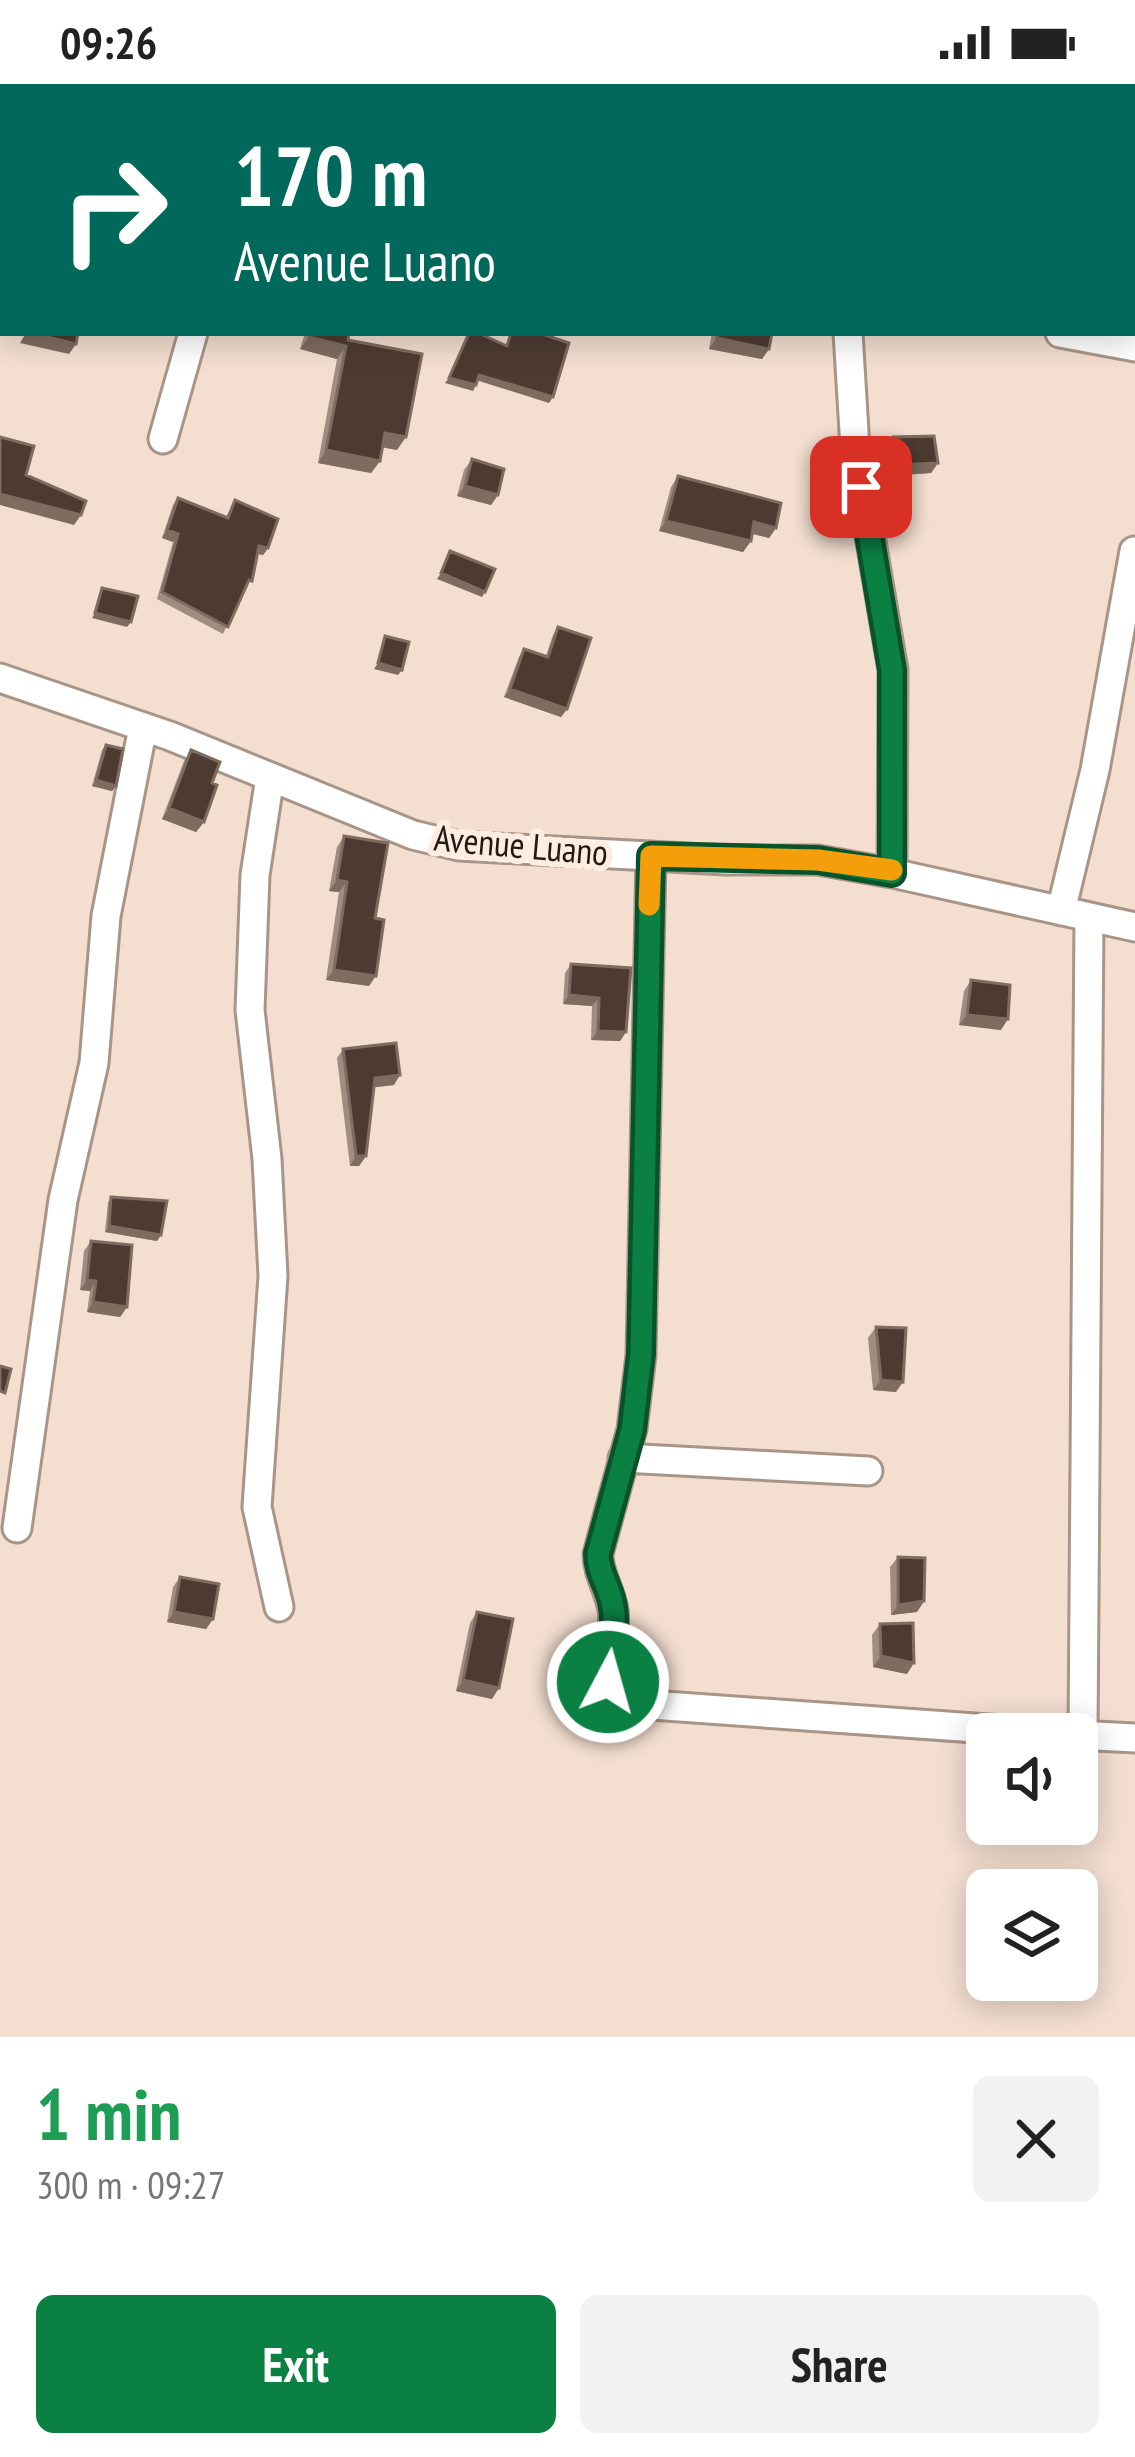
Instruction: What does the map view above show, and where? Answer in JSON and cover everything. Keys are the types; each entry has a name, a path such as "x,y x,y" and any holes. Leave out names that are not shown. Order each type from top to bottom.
{"street":[{"path":"163,439 192,336"},
{"path":"846,336 855,448 892,670 892,873"},
{"path":"1076,336 1135,347"},
{"path":"1073,1713 1075,914 1134,550"},
{"name":"Avenue Luano","path":"0,678 142,728 413,835 458,846 818,860 1135,927"},
{"path":"17,1528 63,1200 94,1063 106,916 142,728"},
{"path":"270,777 255,875 250,1010 267,1160 273,1276 257,1507 279,1607"},
{"path":"651,856 641,1354 632,1430 602,1531 598,1569 614,1619 608,1682 614,1697 623,1703 966,1727"},
{"path":"623,1459 868,1471"},
{"path":"1098,1736 1135,1738"}],"building":[{"path":"43,336 77,336 76,344"},
{"path":"349,336 348,340 422,354 406,437 385,433 380,461 326,450 346,346 309,337"},
{"path":"468,336 485,336 507,346 510,336 548,336 569,343 553,397 479,375 476,385 449,378"},
{"path":"717,336 771,336 769,349"},
{"path":"934,436 938,463 895,465 893,437"},
{"path":"0,437 34,446 26,475 86,501 81,515 0,494"},
{"path":"472,459 504,469 498,495 465,486"},
{"path":"678,476 781,503 776,528 754,522 751,541 666,521"},
{"path":"178,498 228,518 235,500 278,519 268,548 259,546 252,581 228,627 162,592 178,534 167,530"},
{"path":"450,551 495,569 485,592 441,573"},
{"path":"102,588 138,596 131,622 95,613"},
{"path":"558,627 591,638 567,709 510,689 524,649 548,657"},
{"path":"385,636 409,642 402,670 378,663"},
{"path":"106,745 123,749 116,786 96,780"},
{"path":"191,750 220,762 204,822 169,808"},
{"path":"344,836 388,843 375,918 384,920 376,976 334,970 347,882 337,880"},
{"path":"571,964 631,968 626,1032 598,1031 599,998 569,995"},
{"path":"971,980 1010,985 1008,1019 967,1015"},
{"path":"396,1043 400,1075 375,1078 366,1156 356,1156 343,1049"},
{"path":"111,1197 167,1201 161,1235 109,1226"},
{"path":"91,1241 132,1245 127,1307 93,1302 96,1281 87,1280"},
{"path":"876,1327 906,1328 903,1382 881,1380"},
{"path":"0,1366 11,1369 5,1393 0,1391"},
{"path":"898,1557 925,1558 924,1601 898,1605"},
{"path":"180,1577 219,1584 213,1619 174,1612"},
{"path":"477,1612 513,1619 499,1688 463,1680"},
{"path":"913,1623 914,1663 881,1656 880,1624"}],"slow traffic":[{"path":"649,905 651,856 818,860 892,870"}],"route":[{"path":"608,1682 613,1604 598,1569 598,1554 632,1430 641,1354 651,856 818,860 892,873 892,670 861,487"}]}
